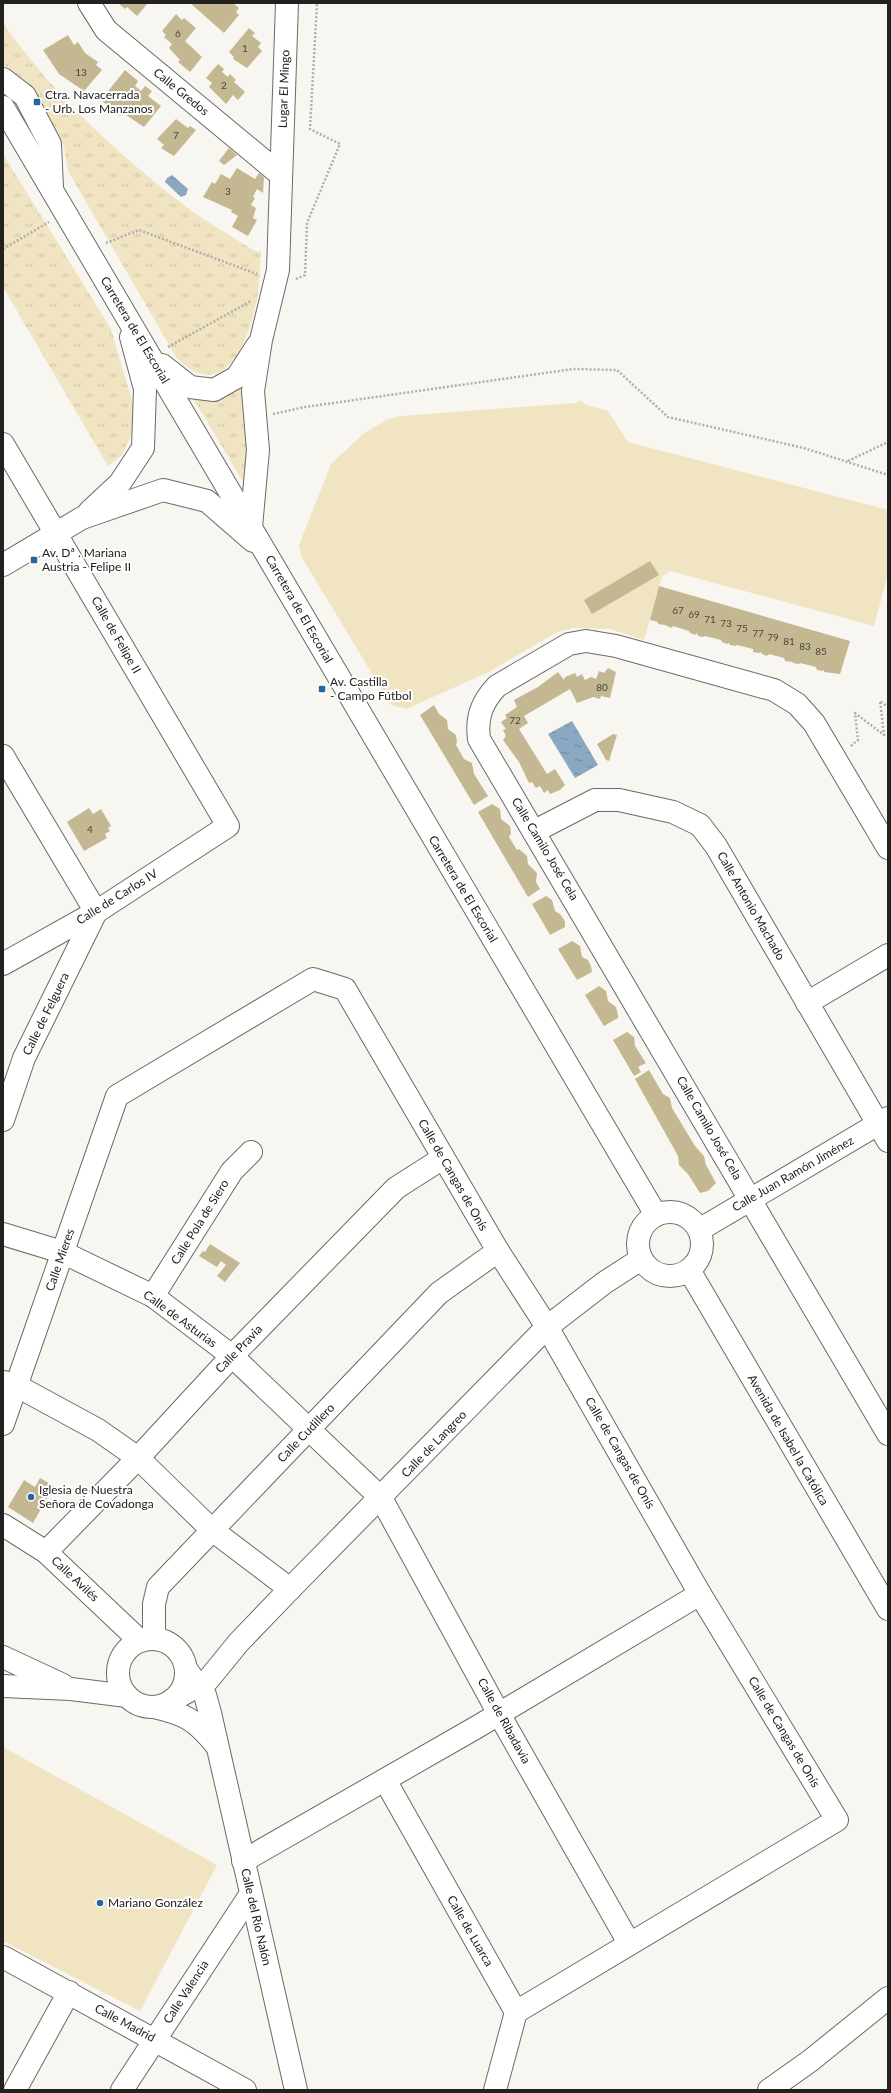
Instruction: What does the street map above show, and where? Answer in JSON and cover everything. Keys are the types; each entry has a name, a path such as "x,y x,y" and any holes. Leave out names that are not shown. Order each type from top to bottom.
{"street":[{"name":"Calle Gredos","path":"89,3 106,30 281,175"},
{"name":"Lugar El Mingo","path":"251,527 258,450 253,391 262,340 278,270 286,3"},
{"path":"3,79 25,96 50,144 53,192"},
{"name":"Carretera de El Escorial","path":"3,107 124,314 152,356 656,1215"},
{"path":"82,518 120,483 143,448 145,389 124,314"},
{"path":"152,356 190,387 214,390 237,377 262,340"},
{"name":"Calle de Felipe II","path":"3,444 228,826"},
{"path":"3,565 55,532 82,518 163,490 206,501 266,552"},
{"name":"Calle Camilo José Cela","path":"888,848 814,723 797,704 774,690 616,646 586,641 569,644 497,686 484,702 479,716 480,738 888,1434"},
{"path":"3,756 96,912"},
{"name":"Calle Antonio Machado","path":"535,831 595,800 619,800 673,812 700,825 716,846 807,1004 885,1128"},
{"name":"Calle de Carlos IV","path":"3,964 96,912 228,826"},
{"name":"Calle de Felguera","path":"3,1120 24,1058 96,912"},
{"path":"807,1004 888,955"},
{"name":"Calle de Cangas de Onís","path":"117,1096 313,979 345,989 498,1251 547,1327 700,1594 837,1820 629,1943 516,2012"},
{"name":"Calle Mieres","path":"3,1424 10,1383 62,1252 117,1096"},
{"name":"Calle Juan Ramón Jiménez","path":"698,1230 750,1198 885,1128"},
{"name":"Calle Pola de Siero","path":"153,1296 232,1171 251,1152"},
{"name":"Calle Pravia","path":"46,1552 138,1458 232,1356 396,1188 443,1158"},
{"path":"666,1212 676,1212 693,1222 698,1230 702,1241 701,1252 696,1262 688,1270 679,1275 668,1276 657,1274 648,1268 641,1259 638,1247 639,1234 646,1223 656,1215 666,1212"},
{"name":"Calle de Asturias","path":"3,1234 62,1252 153,1296 232,1356 381,1498"},
{"name":"Calle Cudillero","path":"147,1640 158,1587 310,1430 439,1293 498,1251"},
{"name":"Calle de Langreo","path":"239,1642 547,1327 604,1284 641,1259"},
{"name":"Avenida de Isabel la Católica","path":"688,1270 888,1609"},
{"path":"10,1383 98,1430 138,1458 212,1530 290,1590"},
{"name":"Calle de Ribadavia","path":"381,1498 499,1714 629,1943"},
{"name":"Calle Avilés","path":"3,1525 46,1552 147,1640"},
{"path":"243,1861 499,1714 700,1594"},
{"path":"162,1704 135,1702 127,1696 121,1688 118,1668 125,1652 147,1640 170,1644 188,1670 195,1660 221,1654 239,1642"},
{"name":"Calle del Río Nalón","path":"188,1670 208,1680 239,1642"},
{"path":"3,1657 71,1689 118,1668"},
{"name":"Calle del Río Nalón","path":"210,1713 209,1698 211,1685 220,1664"},
{"name":"Calle del Río Nalón","path":"188,1670 162,1704 194,1721 216,1745"},
{"name":"Calle del Río Nalón","path":"188,1670 205,1695 210,1713 250,1895 296,2090"},
{"path":"3,1686 71,1689 127,1696"},
{"name":"Calle de Luarca","path":"385,1780 516,2012"},
{"name":"Calle Valencia","path":"122,2090 250,1895"},
{"name":"Calle Madrid","path":"3,1957 156,2039 246,2090"},
{"path":"3,2083 15,2090 69,1992"},
{"path":"769,2090 810,2061 888,1998"},
{"path":"495,2090 516,2012"}],"path":[{"path":"3,249 55,219"},
{"path":"103,244 139,230 259,275"},
{"path":"255,418 305,406 573,369 617,370 668,417 804,448 888,475"},
{"path":"847,462 888,442"},
{"path":"836,758 858,740 855,713 884,735 880,700 888,707"}],"green space":[{"path":"3,23 22,49 64,98 110,143 158,185 184,205 255,251 259,252 261,250 260,277 255,310 242,345 233,360 222,371 209,375 194,371 176,357 68,171 64,147 35,91 3,64"},
{"path":"3,154 111,329 133,404 135,420 131,436 122,455 108,466 3,287"},
{"path":"242,378 242,401 251,442 245,485 193,398"},
{"path":"581,400 584,404 608,411 628,442 888,510 888,574 874,626 670,571 662,576 644,640 610,629 573,628 555,633 489,672 406,709 391,705 301,556 299,545 331,464 363,434 388,419 401,416 575,403"},
{"name":"Mariano González","path":"3,1747 217,1865 140,2011 3,1941"}],"water":[{"path":"172,175 188,189 186,195 181,197 165,182 167,178"},
{"path":"572,721 598,765 575,778 548,734"}],"building":[{"path":"118,3 148,3 137,16 127,7 125,9"},
{"path":"190,3 233,3 239,8 236,12 239,15 224,33"},
{"path":"176,14 182,20 184,18 196,28 185,41 202,57 190,72 178,62 180,60 169,48 172,44 164,37 166,35 162,31"},
{"path":"249,28 255,33 252,36 261,43 258,47 262,51 247,68 233,59 234,57 229,52"},
{"path":"68,35 74,45 78,42 85,53 98,62 96,65 102,70 84,91 59,74 43,50"},
{"path":"218,64 224,69 222,72 228,77 230,74 236,80 234,82 245,92 238,100 233,95 226,104 209,87 212,83 206,78"},
{"path":"125,70 138,81 135,86 141,91 145,86 152,91 148,96 161,106 144,127 123,113 120,116 101,100"},
{"path":"176,119 188,128 190,126 196,130 174,156 161,148 164,145 157,139"},
{"path":"229,148 237,155 224,165 219,161"},
{"path":"237,168 255,179 259,173 264,177 263,193 257,189 253,197 255,198 251,205 256,208 253,218 257,220 248,236 232,227 238,216 231,212 232,210 203,197 212,182 215,184 221,174 230,179"},
{"path":"650,561 659,575 592,614 584,600"},
{"path":"659,586 850,641 840,674 824,672 824,670 817,670 816,667 793,663 792,661 785,661 784,658 769,654 767,656 761,652 753,652 753,649 730,645 729,643 727,644 722,642 721,640 698,636 697,633 695,635 689,631 673,626 672,628 658,624 658,622 650,620"},
{"path":"608,668 616,672 610,698 601,696 600,699 593,697 577,703 570,689 524,716 528,723 519,729 547,774 555,769 565,785 560,790 550,794 548,790 544,793 540,786 536,788 532,782 529,783 519,762 503,740 506,736 503,730 506,729 501,722 507,718 505,715 517,707 514,700 538,687 558,672 564,680 565,677 575,673 577,677 582,674 585,680 591,677 596,679 599,671 604,673"},
{"path":"434,705 439,714 447,720 448,729 456,735 456,745 464,759 472,763 474,774 488,796 474,805 420,715"},
{"path":"613,734 617,735 609,761 606,760 597,744"},
{"path":"492,804 500,809 501,819 510,826 511,833 509,837 517,850 519,849 527,856 528,864 537,873 536,882 540,889 528,897 478,812"},
{"path":"89,808 93,814 101,809 111,826 108,828 110,831 105,834 107,838 84,851 67,822"},
{"path":"546,896 552,900 555,911 560,914 565,921 565,927 550,935 532,904"},
{"path":"572,941 580,946 582,957 588,960 592,972 577,980 558,949"},
{"path":"599,986 606,991 608,1001 616,1007 618,1015 618,1018 604,1026 585,995"},
{"path":"627,1032 634,1037 635,1046 646,1063 638,1067 641,1072 634,1076 613,1040"},
{"path":"649,1070 663,1094 670,1098 672,1108 695,1146 704,1156 706,1165 716,1183 708,1191 700,1193 688,1174 679,1165 678,1156 635,1079"},
{"path":"210,1244 240,1263 225,1282 217,1276 226,1265 221,1261 217,1267 199,1256 203,1251 205,1252"},
{"name":"Iglesia de Nuestra Señora de Covadonga","path":"40,1478 54,1486 33,1523 8,1507 24,1480 35,1487"}],"place":[{"name":"Ctra. Navacerrada - Urb. Los Manzanos","path":"37,102"},
{"name":"Av. Dª . Mariana Austria - Felipe II","path":"34,560"},
{"name":"Av. Castilla - Campo Fútbol","path":"322,689"},
{"name":"Iglesia de Nuestra Señora de Covadonga","path":"31,1497"},
{"name":"Mariano González","path":"100,1903"}]}
